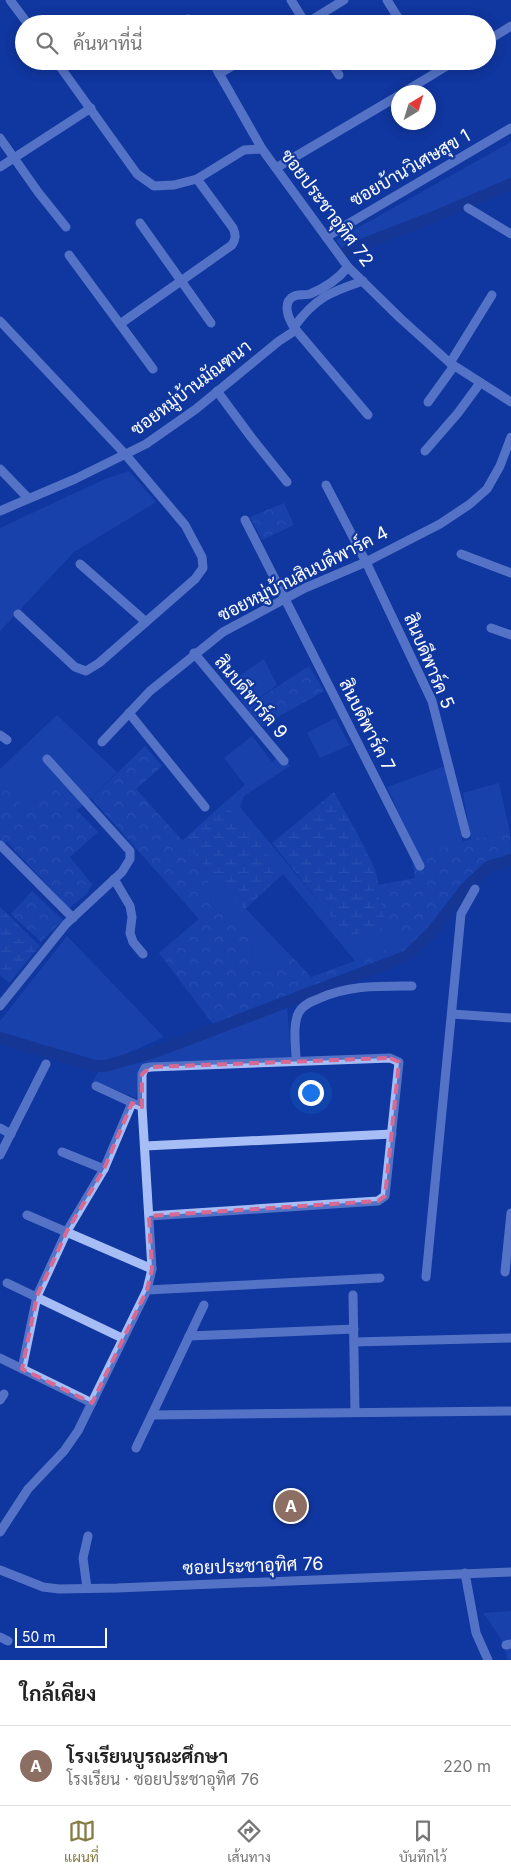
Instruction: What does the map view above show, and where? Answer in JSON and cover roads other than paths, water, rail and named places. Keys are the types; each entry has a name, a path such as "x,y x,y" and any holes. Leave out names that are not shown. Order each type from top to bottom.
{"street":[{"path":"10,0 21,15"},
{"path":"291,0 300,15"},
{"path":"320,15 344,0"},
{"path":"387,0 396,15"},
{"path":"496,35 511,26"},
{"name":"ซอยประชาอุทิศ 72","path":"63,70 137,174 154,186 174,185 197,178 244,150 262,149 348,267 400,318 452,364 511,402"},
{"path":"217,70 262,149"},
{"path":"219,74 226,70"},
{"path":"336,70 339,75"},
{"path":"416,85 440,70"},
{"path":"276,168 391,100"},
{"path":"0,167 91,108"},
{"name":"ซอยบ้านวิเศษสุข 1","path":"326,237 511,128"},
{"path":"0,138 38,192 66,227"},
{"path":"120,324 232,245 235,240 236,235 233,228 197,178"},
{"path":"468,208 510,232"},
{"path":"140,223 211,323"},
{"path":"70,255 153,369"},
{"path":"348,267 338,279 310,294 297,295 291,298 288,303 288,309 290,322 368,415"},
{"name":"ซอยหมู่บ้านมัณฑนา","path":"0,512 28,498 75,479 146,444 217,391 295,328 306,310 337,290 362,281"},
{"path":"428,402 492,295"},
{"path":"0,321 125,454 185,525 202,557 203,568 195,579 99,663 86,671 75,667 18,614"},
{"path":"425,451 458,413 480,383"},
{"path":"217,391 250,437 287,482"},
{"name":"ซอยหมู่บ้านสินบดีพาร์ค 4","path":"102,742 150,691 223,632 305,588 366,562 440,524 470,504 487,489 500,466 511,437"},
{"path":"0,470 28,498"},
{"name":"สินบดีพาร์ค 5","path":"326,485 366,562 432,701 466,834"},
{"name":"สินบดีพาร์ค 7","path":"245,520 420,866"},
{"path":"461,554 511,573"},
{"path":"80,564 146,622"},
{"path":"491,628 511,635"},
{"name":"สินบดีพาร์ค 9","path":"194,654 284,762"},
{"path":"129,713 205,807"},
{"path":"0,1006 73,918 114,880 130,860 130,851 47,759"},
{"path":"0,844 73,918"},
{"path":"114,880 130,906 132,917 130,933 133,942 143,954"},
{"path":"426,1277 461,914 475,888"},
{"path":"296,1061 296,1021 299,1012 306,1004 349,988 412,986"},
{"path":"452,1014 511,1018"},
{"path":"0,1532 28,1489 64,1451 78,1431 122,1338 148,1290 152,1269 142,1107 142,1074 145,1068 390,1058 399,1062 385,1196 378,1202 149,1216"},
{"path":"0,1155 46,1064"},
{"path":"96,1086 142,1107"},
{"path":"22,1369 37,1296 67,1231 104,1169 132,1103"},
{"path":"0,1128 11,1134"},
{"path":"145,1146 392,1134"},
{"path":"62,1152 104,1169"},
{"path":"505,1272 511,1213"},
{"path":"27,1215 152,1269"},
{"path":"148,1290 380,1278"},
{"path":"7,1283 122,1338"},
{"path":"353,1296 355,1412"},
{"path":"136,1448 204,1305"},
{"path":"190,1336 354,1328"},
{"path":"354,1342 511,1338"},
{"path":"0,1358 92,1403"},
{"path":"152,1415 511,1411"},
{"path":"87,1588 83,1558 88,1536"},
{"name":"ซอยประชาอุทิศ 76","path":"1,1574 43,1587 59,1589 511,1572"},
{"path":"466,1573 476,1633 488,1660"}],"waterway":[{"path":"348,250 441,214 511,184"},
{"path":"0,1038 95,1066 105,1066 155,1052 407,956 432,932 466,888 488,867 511,860"}],"place":[{"name":"โรงเรียนบูรณะศึกษา","path":"291,1506"}]}
